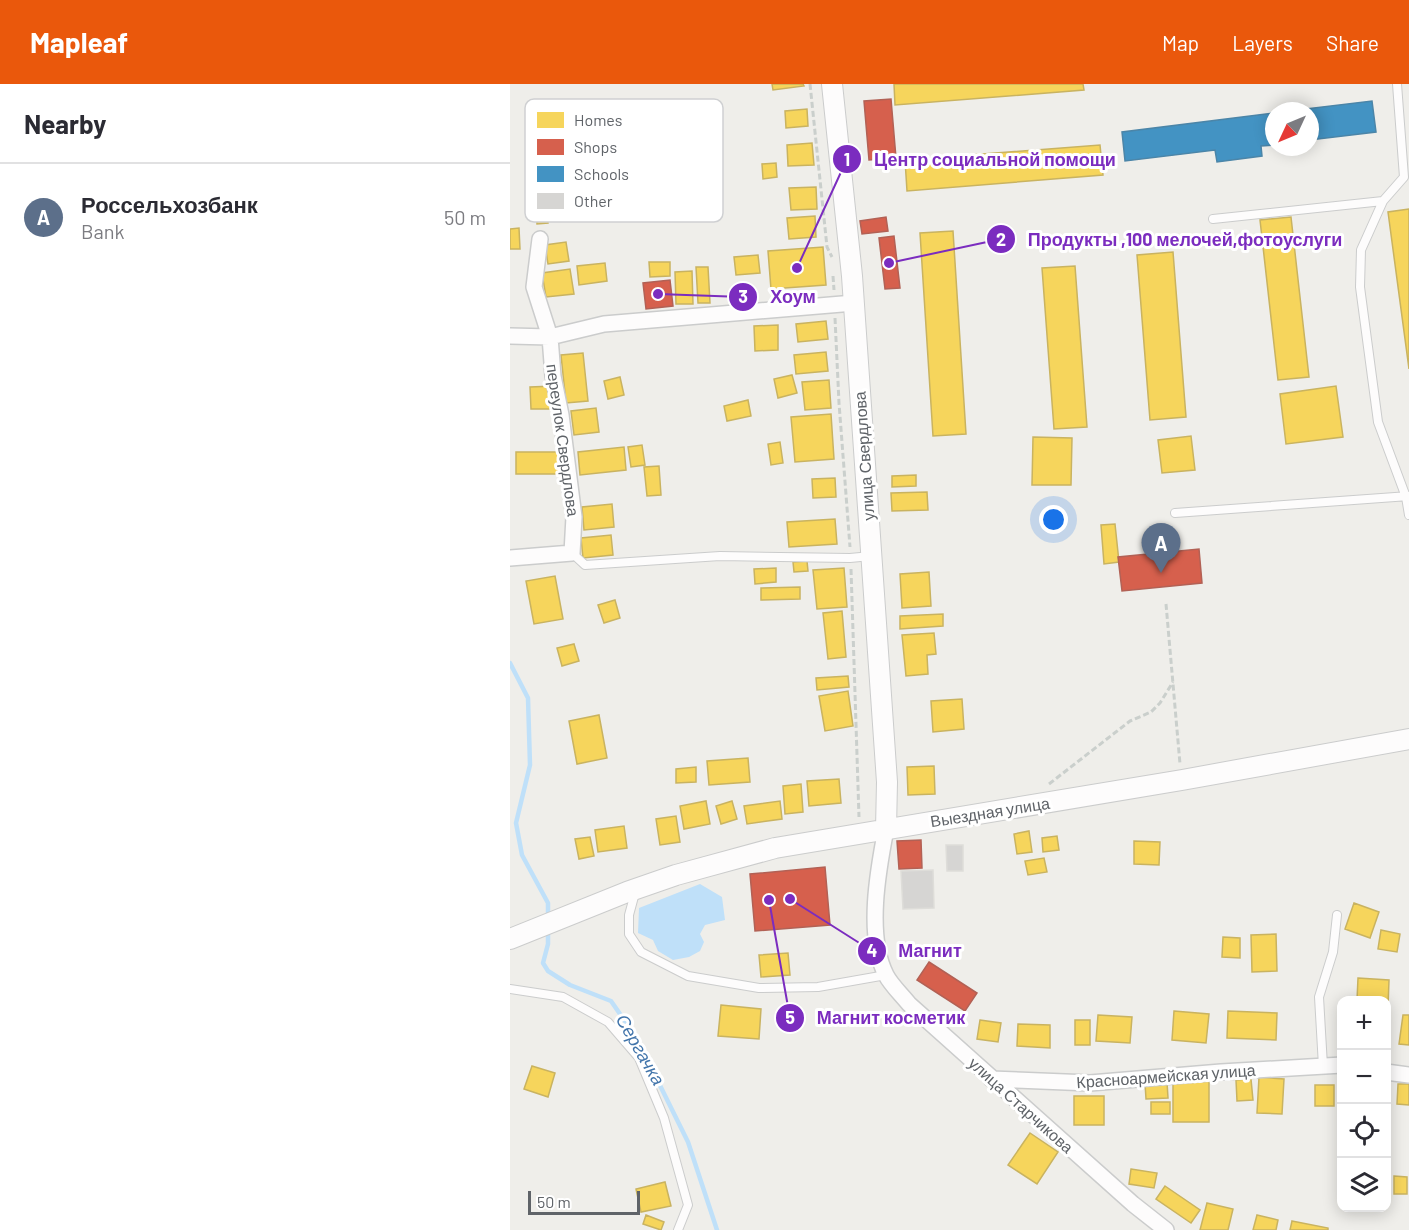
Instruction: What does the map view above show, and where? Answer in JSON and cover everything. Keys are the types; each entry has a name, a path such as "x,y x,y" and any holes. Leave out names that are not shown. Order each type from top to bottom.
{"street":[{"name":"улица Свердлова","path":"832,84 844,304 871,556 887,782 886,829"},
{"name":"переулок Свердлова","path":"540,239 534,287 550,337 553,376 561,415 574,517 572,553"},
{"path":"510,336 550,337 604,324 844,304"},
{"path":"510,558 572,553"},
{"name":"Выездная улица","path":"513,937 676,875 775,848 1182,780 1409,739"},
{"name":"улица Старчикова","path":"886,829 877,875 876,920 879,952 886,975 909,1004 991,1079 1133,1204 1166,1230"},
{"name":"Красноармейская улица","path":"991,1079 1089,1083 1337,1065"},
{"path":"1391,1072 1409,1075"}],"lane":[{"path":"1397,84 1404,177 1383,201 1362,250 1360,287 1378,422 1408,496 1409,515"},
{"path":"1213,219 1383,201"},
{"path":"1175,513 1408,496"},
{"path":"572,553 585,565 720,556 850,558 871,556"},
{"path":"636,889 629,915 629,934 641,952 688,976 759,988 818,987 886,975"},
{"path":"1323,1066 1319,997 1334,952 1337,915"},
{"path":"510,989 563,997 608,1022 639,1059 664,1118 688,1205 678,1230"}],"path":[{"path":"810,84 827,247 833,258"},
{"path":"833,270 844,304 839,404 850,558 860,833"},
{"path":"1166,604 1182,780"},
{"path":"1030,806 1050,782 1130,721 1151,712 1160,703 1173,682"}],"water":[{"path":"700,884 722,897 725,920 705,925 700,934 704,942 700,951 689,957 673,960 658,951 653,940 638,933 639,908"}],"building: Homes":[{"path":"772,84 803,84 804,86 773,90"},
{"path":"894,84 1083,84 1084,90 895,105"},
{"path":"807,109 808,126 786,128 785,111"},
{"path":"812,143 814,165 788,166 787,145"},
{"path":"1100,145 1103,175 907,191 905,160"},
{"path":"776,163 777,177 763,179 762,164"},
{"path":"816,187 817,209 791,210 789,188"},
{"path":"1409,209 1409,369 1388,212"},
{"path":"815,216 816,237 789,239 787,218"},
{"path":"1291,217 1309,377 1278,380 1260,220"},
{"path":"519,228 520,249 510,249 510,229"},
{"path":"953,231 966,434 933,436 920,233"},
{"path":"566,242 569,261 548,264 545,245"},
{"path":"823,247 826,285 771,289 768,251"},
{"path":"1173,252 1186,417 1150,420 1137,255"},
{"path":"758,255 760,273 736,275 734,257"},
{"path":"649,262 670,262 670,276 650,277"},
{"path":"605,263 607,281 579,285 577,266"},
{"path":"1075,266 1087,427 1054,429 1042,268"},
{"path":"696,267 708,267 710,303 698,303"},
{"path":"570,269 574,294 546,297 542,273"},
{"path":"692,271 693,304 676,304 675,272"},
{"path":"826,321 828,339 798,342 796,324"},
{"path":"778,325 778,350 755,351 754,326"},
{"path":"826,352 828,371 796,374 794,355"},
{"path":"583,353 588,401 566,403 561,355"},
{"path":"792,375 797,393 778,398 774,379"},
{"path":"620,377 624,395 608,399 604,381"},
{"path":"829,380 831,408 805,410 802,382"},
{"path":"554,386 554,409 531,409 530,387"},
{"path":"1336,386 1343,437 1286,444 1280,394"},
{"path":"748,400 751,416 727,421 724,406"},
{"path":"596,408 599,432 574,435 571,411"},
{"path":"831,414 834,459 795,462 791,417"},
{"path":"1191,436 1195,470 1162,473 1158,440"},
{"path":"1033,437 1072,438 1071,485 1032,485"},
{"path":"780,442 783,463 771,465 768,444"},
{"path":"642,445 645,465 631,467 628,447"},
{"path":"624,447 626,470 580,475 578,452"},
{"path":"516,452 559,452 559,474 516,474"},
{"path":"659,466 661,495 647,496 644,467"},
{"path":"916,475 916,486 892,487 892,476"},
{"path":"835,478 836,497 813,498 812,479"},
{"path":"927,492 928,510 892,511 891,493"},
{"path":"612,504 614,527 584,530 582,507"},
{"path":"835,519 837,544 789,547 787,522"},
{"path":"1115,524 1119,562 1104,564 1101,525"},
{"path":"611,535 613,555 583,558 581,538"},
{"path":"807,561 808,571 794,572 793,562"},
{"path":"776,568 776,582 755,584 754,569"},
{"path":"844,568 847,607 817,609 813,570"},
{"path":"929,572 931,606 902,608 900,574"},
{"path":"555,576 563,619 534,624 526,581"},
{"path":"800,587 800,599 761,600 761,588"},
{"path":"615,600 620,618 604,623 598,605"},
{"path":"842,611 846,657 828,659 823,613"},
{"path":"943,614 943,626 900,629 900,616"},
{"path":"934,633 936,654 927,655 928,674 906,676 902,635"},
{"path":"574,644 579,661 562,666 557,648"},
{"path":"848,676 849,687 817,690 816,678"},
{"path":"848,691 853,726 825,731 819,696"},
{"path":"962,699 964,729 933,732 931,701"},
{"path":"599,715 607,758 577,764 569,721"},
{"path":"748,758 750,782 709,785 707,761"},
{"path":"934,766 935,794 908,795 907,767"},
{"path":"696,767 696,782 676,783 676,769"},
{"path":"839,779 841,803 809,806 807,781"},
{"path":"801,784 803,812 785,814 783,786"},
{"path":"706,801 710,824 684,829 680,806"},
{"path":"732,801 737,819 721,824 716,806"},
{"path":"780,801 782,819 747,824 744,806"},
{"path":"676,816 680,842 660,845 656,819"},
{"path":"624,826 627,848 598,852 595,830"},
{"path":"1029,831 1032,852 1017,854 1014,834"},
{"path":"1057,836 1059,850 1043,852 1042,838"},
{"path":"590,837 594,856 579,859 575,839"},
{"path":"1134,841 1160,842 1159,865 1134,864"},
{"path":"1044,858 1047,872 1028,875 1025,861"},
{"path":"1354,903 1379,912 1370,938 1345,929"},
{"path":"1381,930 1400,934 1397,952 1378,949"},
{"path":"1276,934 1277,971 1252,972 1251,935"},
{"path":"1223,937 1240,938 1240,958 1222,957"},
{"path":"788,953 790,975 761,977 759,955"},
{"path":"1358,978 1389,980 1388,996 1357,996"},
{"path":"721,1005 761,1009 759,1039 718,1036"},
{"path":"1174,1011 1209,1014 1206,1043 1172,1040"},
{"path":"1228,1011 1277,1013 1276,1040 1227,1038"},
{"path":"1098,1015 1132,1017 1130,1043 1096,1041"},
{"path":"1403,1015 1409,1015 1409,1045 1399,1044"},
{"path":"980,1020 1001,1023 998,1042 977,1039"},
{"path":"1075,1020 1090,1020 1090,1045 1075,1045"},
{"path":"1018,1024 1050,1025 1050,1048 1017,1046"},
{"path":"532,1066 555,1073 548,1097 524,1089"},
{"path":"1259,1077 1284,1079 1282,1114 1257,1113"},
{"path":"1251,1079 1253,1100 1237,1101 1236,1080"},
{"path":"1173,1080 1209,1081 1209,1122 1173,1122"},
{"path":"1167,1082 1168,1098 1146,1099 1145,1083"},
{"path":"1398,1084 1409,1084 1409,1105 1397,1104"},
{"path":"1315,1085 1334,1085 1334,1106 1315,1106"},
{"path":"1074,1096 1104,1096 1104,1125 1074,1125"},
{"path":"1151,1102 1170,1102 1170,1114 1151,1114"},
{"path":"1030,1133 1058,1152 1037,1184 1008,1165"},
{"path":"1131,1169 1157,1173 1154,1188 1129,1184"},
{"path":"1394,1176 1407,1177 1407,1194 1394,1194"},
{"path":"665,1182 671,1206 641,1212 636,1189"},
{"path":"1165,1186 1200,1210 1191,1223 1156,1199"},
{"path":"1207,1203 1233,1209 1228,1230 1200,1230"},
{"path":"646,1215 664,1222 661,1230 643,1224"},
{"path":"1257,1215 1278,1220 1276,1230 1253,1230"},
{"path":"1292,1221 1328,1228 1328,1230 1290,1230"}],"building: Shops":[{"path":"891,99 896,158 869,160 864,101"},
{"path":"886,217 888,231 862,234 860,221"},
{"path":"894,236 900,288 885,289 879,238"},
{"path":"670,280 673,306 646,309 643,283"},
{"path":"1199,549 1202,583 1122,591 1118,557"},
{"path":"921,840 922,868 899,869 897,841"},
{"path":"825,867 830,925 755,931 750,874"},
{"path":"929,962 977,993 965,1011 917,980"}],"building: Schools":[{"path":"1372,101 1376,132 1319,139 1319,107"},
{"path":"1265,114 1265,146 1261,146 1262,156 1217,162 1215,150 1125,161 1122,132"}],"building: Other":[{"path":"946,845 963,845 963,871 947,871"},
{"path":"933,870 934,908 903,909 901,871"}],"waterway":[{"name":"Сергачка","path":"510,663 528,698 530,765 516,823 522,855 548,903 548,919"},
{"name":"Сергачка","path":"548,930 548,944 543,963 548,971 570,985 611,1001 636,1037 688,1142 717,1230"}],"place":[{"name":"Продукты ,100 мелочей,фотоуслуги","path":"889,263"},
{"name":"Центр социальной помощи","path":"797,268"},
{"name":"Хоум","path":"658,294"},
{"name":"Россельхозбанк","path":"1161,573"},
{"name":"Магнит","path":"790,899"},
{"name":"Магнит косметик","path":"769,900"}]}
